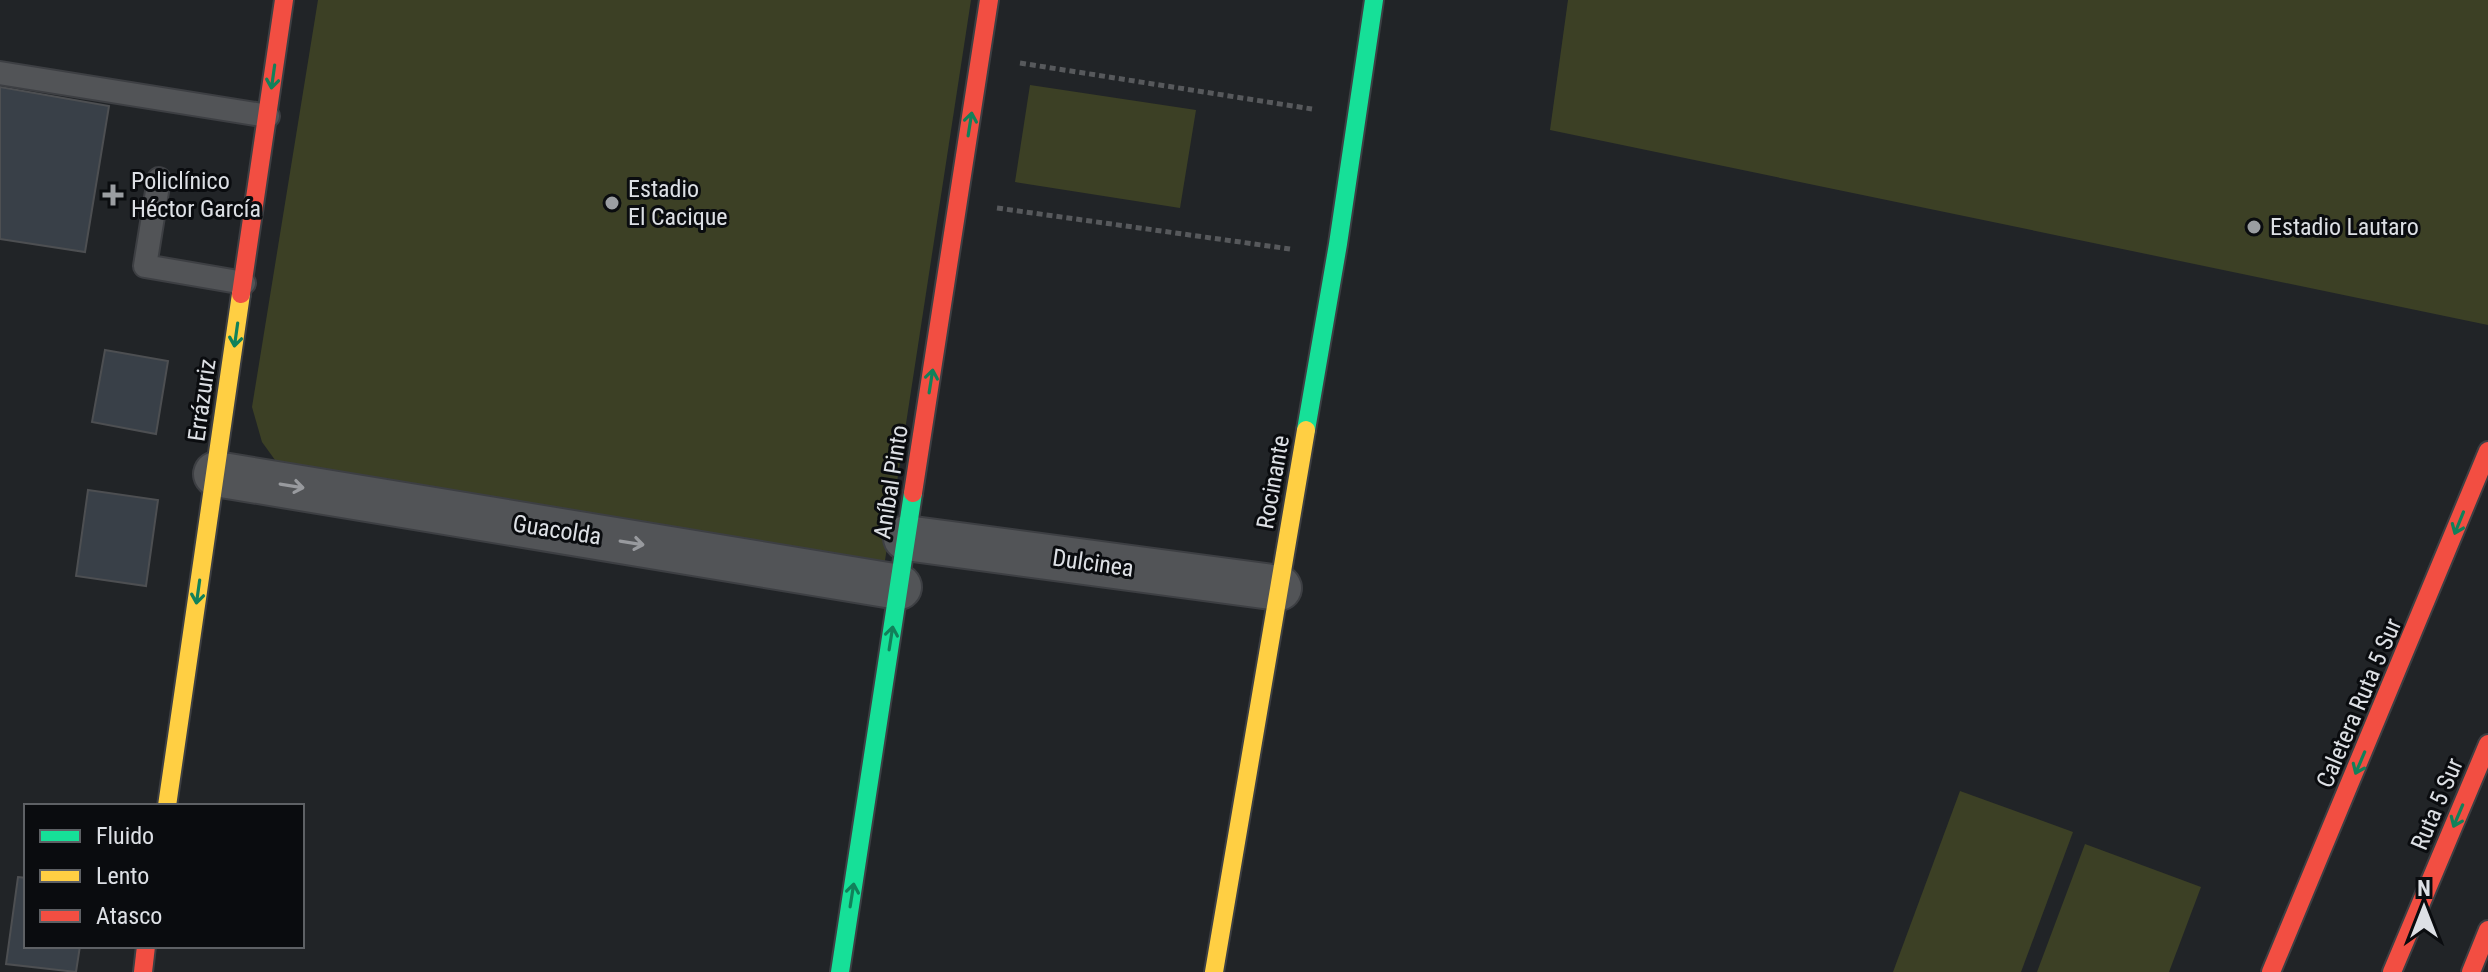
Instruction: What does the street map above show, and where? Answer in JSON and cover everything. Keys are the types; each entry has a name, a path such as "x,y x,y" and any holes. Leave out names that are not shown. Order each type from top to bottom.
{"main road":[{"name":"Errázuriz","path":"167,804 284,0"},
{"name":"Aníbal Pinto","path":"840,972 989,0"},
{"name":"Rocinante","path":"1214,972 1338,244 1374,0"},
{"name":"Caletera Ruta 5 Sur","path":"2271,972 2488,451"},
{"name":"Ruta 5 Sur","path":"2392,972 2488,744"},
{"path":"2471,972 2488,930"},
{"path":"143,972 146,948"}],"street":[{"name":"Guacolda","path":"216,474 899,587"},
{"name":"Dulcinea","path":"906,538 1279,588"}],"lane":[{"path":"0,73 268,116"},
{"path":"159,179 145,266 244,283"}],"path":[{"path":"1019,63 1312,109"},
{"path":"996,208 1290,249"}],"green space":[{"name":"Estadio El Cacique","path":"318,0 971,0 884,567 283,471 262,442 252,407"},
{"name":"Estadio Lautaro","path":"1568,0 2488,0 2488,325 1550,130"},
{"path":"1030,85 1196,110 1180,208 1015,182"},
{"path":"1960,791 2073,832 2021,972 1893,972"},
{"path":"2085,844 2201,887 2169,972 2037,972"}],"building":[{"path":"0,87 109,106 85,252 0,239"},
{"path":"105,350 168,361 156,434 92,422"},
{"path":"88,490 158,500 146,586 76,576"},
{"path":"18,877 24,878 24,948 80,948 76,972 6,964"}],"traffic: fast":[{"path":"1306,430 1338,244 1374,0"},
{"path":"840,972 913,493"}],"traffic: slow":[{"path":"167,804 241,294"},
{"path":"1214,972 1306,430"}],"traffic: jam":[{"path":"241,294 284,0"},
{"path":"913,493 989,0"},
{"path":"2271,972 2488,451"},
{"path":"2392,972 2488,744"},
{"path":"2471,972 2488,930"},
{"path":"143,972 146,948"}],"place":[{"name":"Policlínico Héctor García","path":"113,195"},
{"name":"Estadio El Cacique","path":"612,203"},
{"name":"Estadio Lautaro","path":"2254,227"}]}
